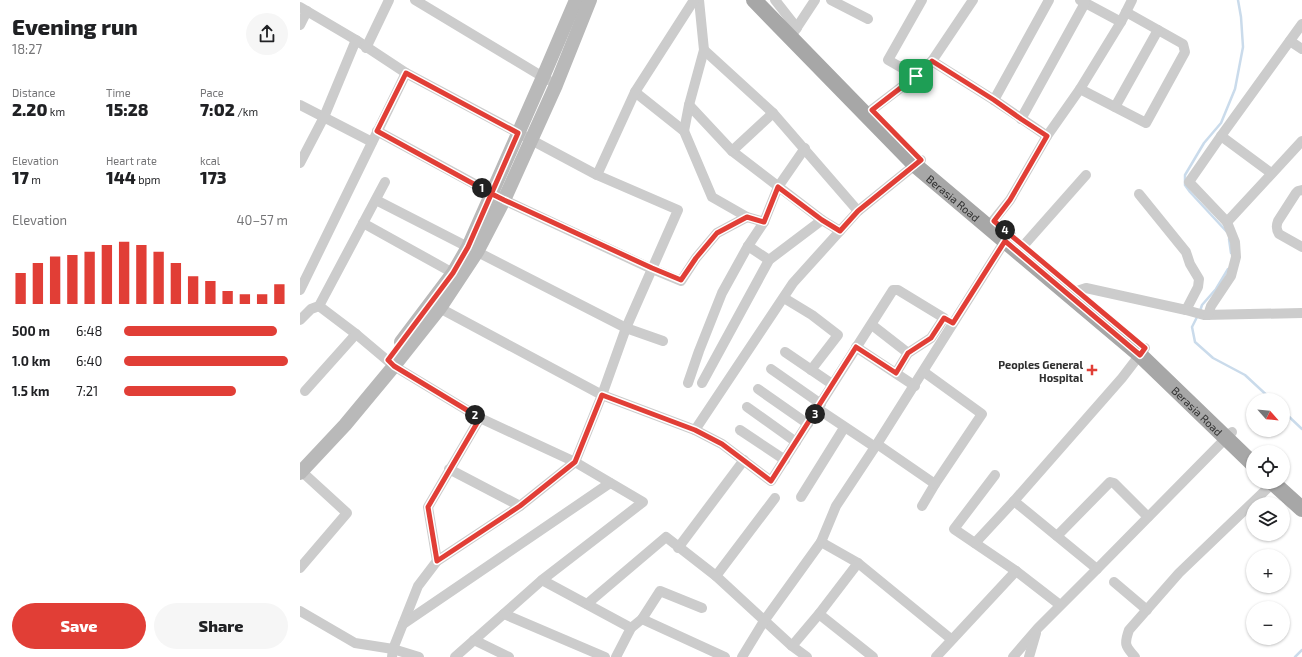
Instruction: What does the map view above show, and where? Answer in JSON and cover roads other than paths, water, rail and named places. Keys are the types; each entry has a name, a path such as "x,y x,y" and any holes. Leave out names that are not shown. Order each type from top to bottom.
{"main road":[{"path":"498,197 518,133 543,77 578,8 590,0"},
{"name":"Berasia Road","path":"754,0 794,32"},
{"name":"Berasia Road","path":"765,0 869,113 918,163 1143,352"},
{"path":"300,468 318,447 345,424 435,306 472,249 498,197 531,140 556,85 578,8"},
{"name":"Berasia Road","path":"918,163 994,221 1008,238 1024,245 1077,291 1143,352 1228,435 1246,456"},
{"path":"435,306 453,273 472,249"},
{"name":"Berasia Road","path":"1228,435 1246,447"},
{"path":"1282,489 1302,509"},
{"path":"1288,489 1302,497"}],"street":[{"path":"366,48 389,0"},
{"path":"415,0 556,85"},
{"path":"597,175 635,92 694,0"},
{"path":"684,131 689,105 704,50 699,0"},
{"path":"775,0 794,32 815,0"},
{"path":"831,0 868,19"},
{"path":"916,76 888,60 922,0"},
{"path":"869,113 916,76 932,61 973,0"},
{"path":"994,100 1049,0"},
{"path":"994,221 1010,200 1047,136 1080,89 1121,22 1132,0"},
{"path":"1021,119 1082,2 1121,22"},
{"path":"300,25 303,9 356,40 406,73 597,175 678,210 626,328 602,395 575,462 520,506 437,561 418,586 393,653"},
{"path":"1080,89 1146,123 1186,52 1183,44 1126,12"},
{"path":"1206,315 1231,276 1236,257 1235,242 1227,222 1189,182 1302,24"},
{"path":"1115,107 1158,30"},
{"path":"300,163 324,117 356,40"},
{"path":"1290,41 1302,49"},
{"path":"704,50 773,112 858,211"},
{"path":"932,61 994,100 1047,136"},
{"path":"300,290 406,73"},
{"path":"635,92 684,131 712,197 747,217 764,222"},
{"path":"300,105 372,142"},
{"path":"689,105 732,151 822,220 840,231"},
{"path":"732,151 773,112"},
{"path":"377,131 498,197 681,280 696,258 717,233 747,217"},
{"path":"1221,136 1271,173"},
{"path":"1227,222 1302,141"},
{"path":"688,383 716,305 748,246 764,222 778,187 805,148"},
{"path":"695,430 793,283 858,211 918,163"},
{"path":"1024,245 1086,175"},
{"path":"300,320 311,309 319,306 385,182"},
{"path":"1302,190 1296,193 1276,226 1279,234 1302,247"},
{"path":"1139,194 1186,252 1190,264 1199,278 1198,287 1189,311"},
{"path":"376,200 626,328 663,341"},
{"path":"702,383 769,260 822,220"},
{"path":"363,223 453,273"},
{"path":"742,657 764,621 821,542 836,506 924,372 953,323 1008,238"},
{"path":"748,246 769,260"},
{"path":"1077,291 1086,288 1206,315 1302,313"},
{"path":"435,306 602,395 695,430 722,444 771,481 893,290 898,290 953,323"},
{"path":"784,298 812,315 838,335 811,370"},
{"path":"319,306 391,363 480,418 575,462 643,502 542,580 455,657"},
{"path":"896,373 908,353 931,338 944,318"},
{"path":"872,325 908,353"},
{"path":"305,391 356,334"},
{"path":"856,347 915,386"},
{"path":"785,352 832,384"},
{"path":"975,543 1126,381 1143,352"},
{"path":"771,369 844,428 876,446 934,484"},
{"path":"922,506 934,484 982,414 924,372"},
{"path":"758,389 808,424"},
{"path":"747,407 796,442"},
{"path":"437,561 428,507 480,418"},
{"path":"801,497 844,428"},
{"path":"740,430 784,460"},
{"path":"1013,657 1060,605 1097,570 1228,435"},
{"path":"678,548 744,460"},
{"path":"300,468 347,513 300,568"},
{"path":"449,469 520,506"},
{"path":"995,475 954,529 1016,571 1060,605"},
{"path":"403,624 610,482"},
{"path":"1057,536 1110,482 1114,483 1148,517"},
{"path":"1135,657 1127,648 1126,640 1130,630 1179,573 1268,489"},
{"path":"716,576 775,498"},
{"path":"1014,501 1097,570"},
{"path":"587,604 666,537 678,548 716,576 792,646 807,657"},
{"path":"821,542 858,563 951,639"},
{"path":"792,646 819,614 858,563"},
{"path":"936,657 951,639 1016,571"},
{"path":"542,580 631,628"},
{"path":"1114,582 1147,610"},
{"path":"616,657 631,628 642,619 660,591 702,608"},
{"path":"300,611 355,643 372,645 393,653 419,657"},
{"path":"504,614 605,657"},
{"path":"819,614 873,657"},
{"path":"642,619 725,657"},
{"path":"1029,657 1038,628"},
{"path":"474,640 509,657"}],"waterway":[{"path":"1227,232 1190,192 1185,185 1185,175 1204,143 1221,123 1235,89 1243,47 1238,0"},
{"path":"1229,239 1231,253"},
{"path":"1200,311 1202,305 1216,289 1228,269"},
{"path":"1198,315 1192,327 1195,342 1213,358 1245,375 1264,393"},
{"path":"1290,418 1302,429"},
{"path":"1295,657 1302,650"}],"place":[{"name":"Peoples General Hospital","path":"1092,370"}]}
